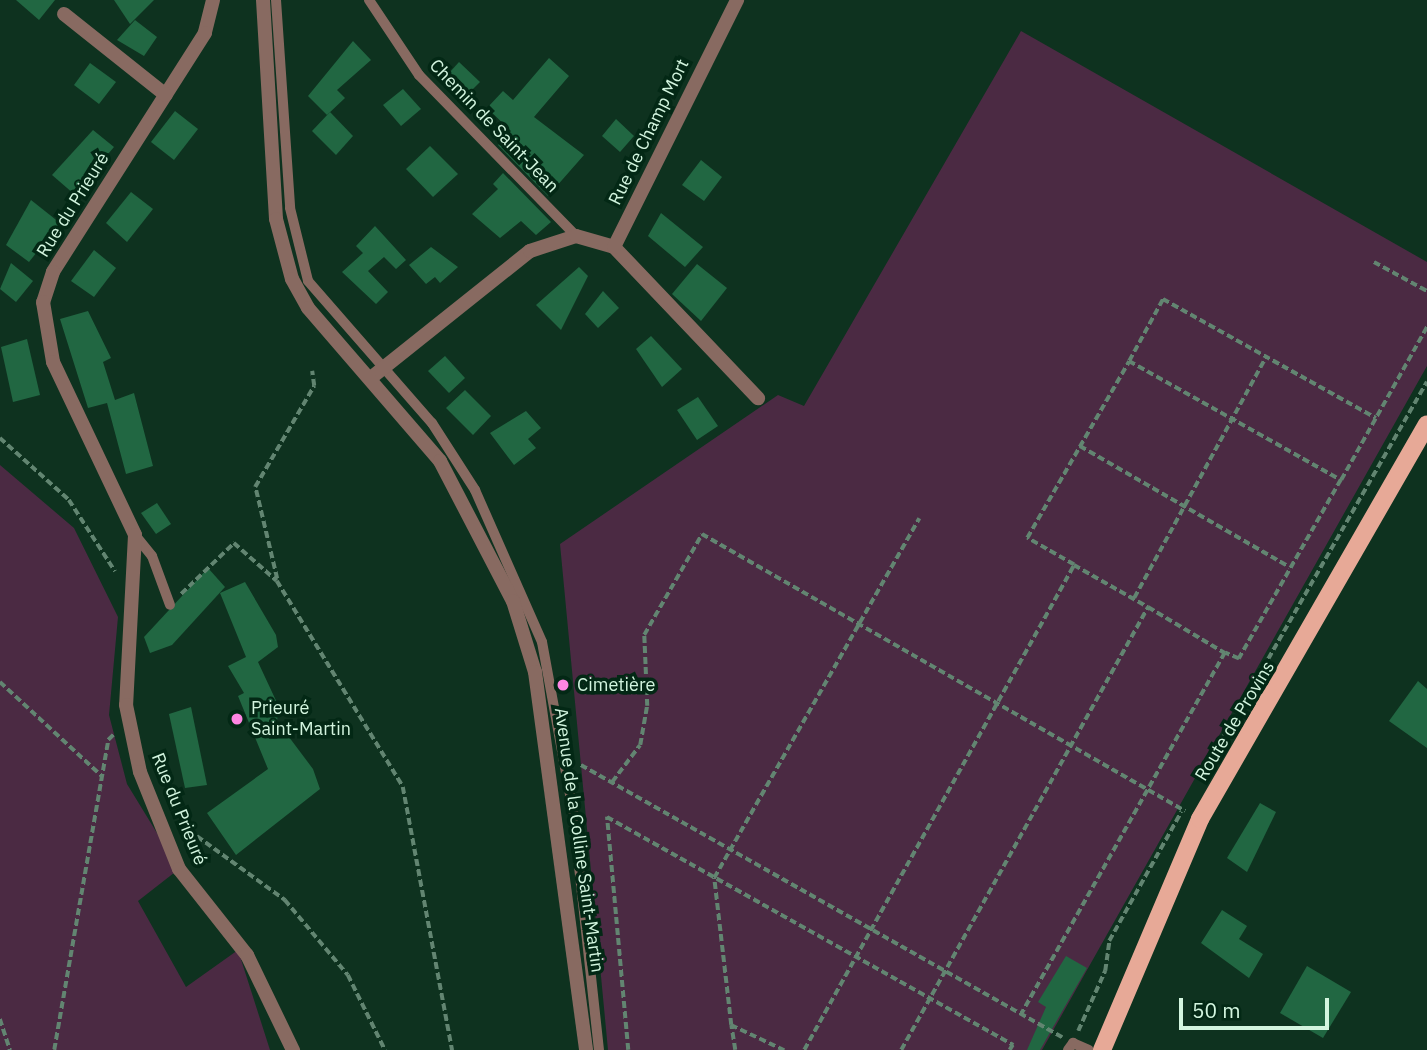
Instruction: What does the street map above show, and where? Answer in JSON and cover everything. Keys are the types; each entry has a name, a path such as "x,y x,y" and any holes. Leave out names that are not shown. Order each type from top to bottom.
{"main road":[{"name":"Route de Provins","path":"1102,1050 1200,819 1427,425"}],"street":[{"name":"Rue du Prieuré","path":"213,0 205,33 53,272 43,302 53,362 135,535 129,719 156,812 179,869 247,955 293,1050"},
{"name":"Avenue de la Colline Saint-Martin","path":"263,0 283,255 308,308 372,377 440,461 520,602 550,747 586,1050"},
{"name":"Rue de Champ Mort","path":"614,247 737,0"},
{"path":"64,13 166,95"},
{"path":"372,377 386,369 530,251 576,236 614,247 758,398"}],"lane":[{"name":"Avenue de la Colline Saint-Martin","path":"276,0 297,249 309,281 338,322 386,369 432,423 475,490 520,602 560,720 599,1050"},
{"name":"Chemin de Saint-Jean","path":"369,0 419,75 576,236"},
{"path":"135,535 152,556 170,604"},
{"path":"520,602 538,595"},
{"path":"1071,1046 1088,1050"}],"path":[{"path":"1374,262 1427,291"},
{"path":"1376,418 1163,299 1027,538 1239,659 1341,480 1376,418 1427,327"},
{"path":"1133,598 1266,357"},
{"path":"1129,361 1341,480"},
{"path":"277,581 255,487 314,386 312,371"},
{"path":"0,438 69,500 133,602"},
{"path":"1080,446 1291,567"},
{"path":"735,1050 714,878 919,518"},
{"path":"612,782 640,745 647,706 644,635 702,534 1200,819"},
{"path":"170,604 234,542 277,581 403,787 452,1050"},
{"path":"804,1050 868,927 1074,565"},
{"path":"901,1050 1148,607"},
{"path":"1021,1014 1225,653"},
{"path":"0,681 102,776"},
{"path":"54,1050 108,740 129,719"},
{"path":"550,747 1021,1014 1071,1046"},
{"path":"156,812 222,850 285,901 348,975 385,1050"},
{"path":"628,1050 607,817 1013,1045 1010,1050"},
{"path":"0,1019 10,1050"},
{"path":"731,1025 784,1050"}],"shaded area":[{"path":"1021,31 1427,262 1427,366 1042,1050 608,1050 560,544 778,395 804,406"},
{"path":"0,465 74,528 118,617 109,715 127,784 179,869 138,901 186,987 238,950 270,1050 0,1050"}],"building":[{"path":"16,0 55,0 39,20"},
{"path":"114,0 154,0 130,24"},
{"path":"135,20 157,37 144,56 117,40"},
{"path":"353,41 371,60 337,90 345,98 327,115 308,96"},
{"path":"549,58 569,76 534,117 584,155 548,196 498,145 511,131 487,108 503,91 513,100"},
{"path":"459,62 480,82 461,101 441,82"},
{"path":"90,63 116,82 99,104 74,85"},
{"path":"403,89 421,109 401,126 383,105"},
{"path":"175,111 198,129 174,160 151,142"},
{"path":"330,112 353,136 336,155 312,131"},
{"path":"616,119 634,136 620,152 602,136"},
{"path":"93,130 114,147 74,194 52,175"},
{"path":"430,146 458,174 433,197 406,169"},
{"path":"701,160 722,177 704,201 682,185"},
{"path":"503,173 551,222 536,235 521,221 500,238 472,214 498,189 493,184"},
{"path":"131,192 153,209 127,242 106,223"},
{"path":"31,200 60,223 29,262 6,245"},
{"path":"661,213 703,247 685,267 648,236"},
{"path":"375,226 406,260 396,269 384,257 368,271 388,292 376,304 342,272 363,253 356,246"},
{"path":"431,247 458,267 440,283 435,277 426,284 409,265"},
{"path":"94,250 116,268 94,297 71,281"},
{"path":"11,263 33,281 16,302 0,289"},
{"path":"697,264 727,288 701,321 672,294"},
{"path":"579,267 588,276 561,330 536,305"},
{"path":"603,291 619,308 598,328 585,314"},
{"path":"88,311 111,358 103,362 115,400 134,393 153,466 126,474 107,403 88,408 60,319"},
{"path":"651,336 682,369 662,387 636,349"},
{"path":"27,339 40,395 13,402 1,347"},
{"path":"445,356 465,378 449,393 428,371"},
{"path":"465,390 491,416 473,435 446,408"},
{"path":"698,397 718,426 697,440 677,410"},
{"path":"526,411 541,428 528,439 536,448 514,465 490,433"},
{"path":"157,503 171,524 156,534 141,513"},
{"path":"208,568 225,587 172,645 150,653 144,637"},
{"path":"245,582 276,635 278,647 258,662 279,707 277,721 313,769 320,789 236,855 207,813 268,769 238,696 244,693 228,666 246,657 220,593"},
{"path":"1418,681 1427,689 1427,748 1389,721"},
{"path":"191,707 207,785 185,788 169,714"},
{"path":"1260,803 1276,812 1247,872 1227,858"},
{"path":"1222,910 1247,926 1239,939 1263,954 1249,978 1201,943"},
{"path":"1066,956 1087,968 1040,1050 1027,1050 1046,1007 1038,1002"},
{"path":"1307,966 1351,992 1323,1038 1280,1013"}],"place":[{"name":"Cimetière","path":"563,685"},
{"name":"Prieuré Saint-Martin","path":"237,719"}]}
